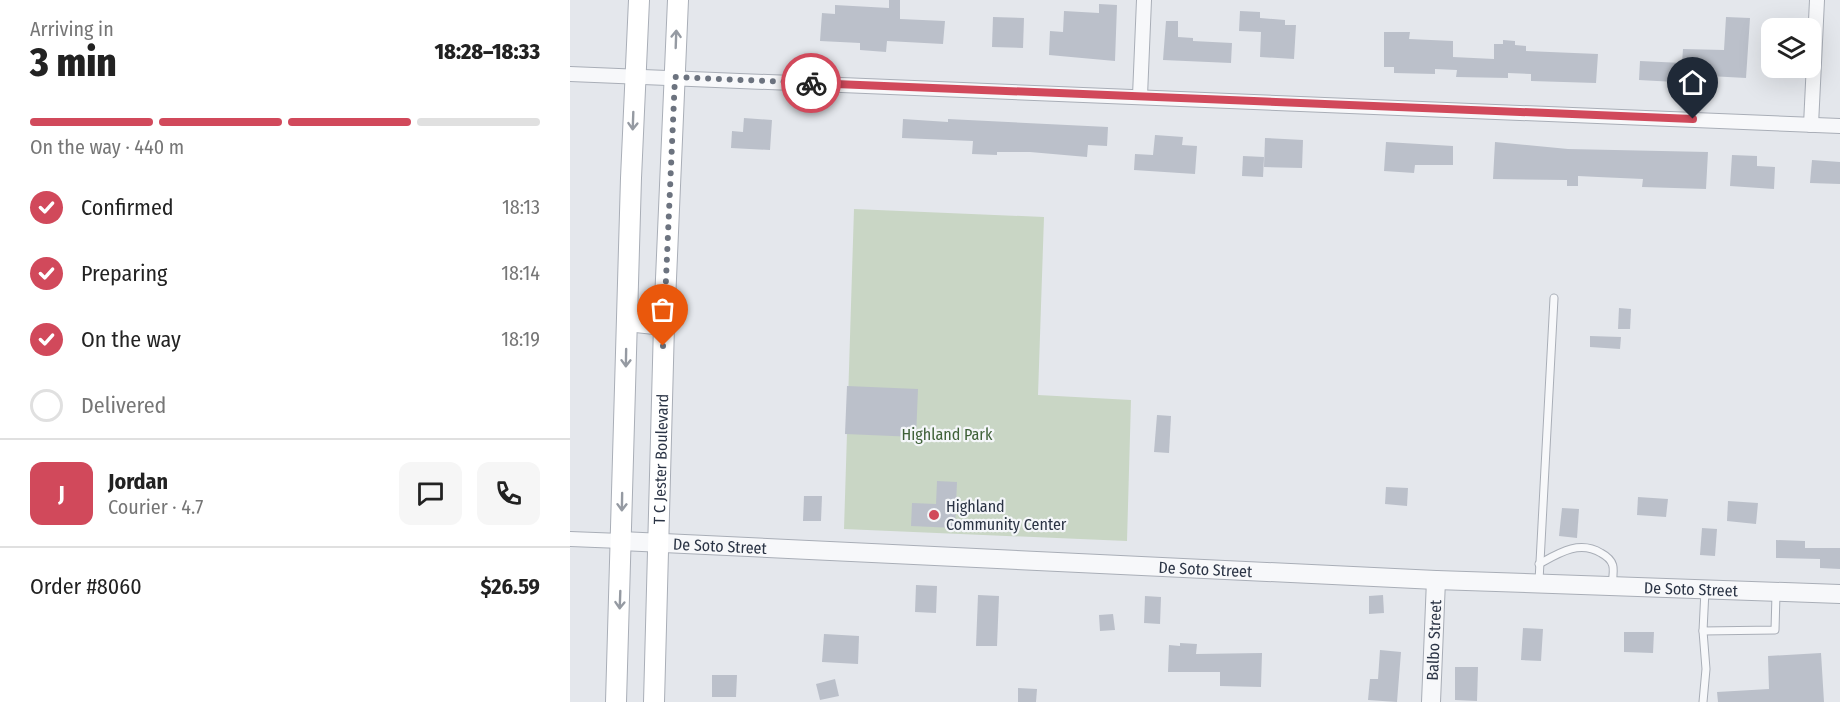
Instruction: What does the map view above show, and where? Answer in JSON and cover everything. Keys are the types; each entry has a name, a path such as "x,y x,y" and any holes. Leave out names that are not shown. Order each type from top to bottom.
{"main road":[{"path":"616,702 639,0"},
{"name":"T C Jester Boulevard","path":"654,702 664,325 678,0"},
{"path":"627,321 664,325"}],"street":[{"path":"1140,96 1144,0"},
{"path":"1811,125 1817,0"},
{"path":"570,74 1840,126"},
{"name":"De Soto Street","path":"570,539 1436,580 1840,594"},
{"name":"Balbo Street","path":"1431,702 1436,580"}],"lane":[{"path":"1539,584 1554,298"},
{"path":"1539,564 1570,548 1586,546 1610,558 1615,566 1612,586"},
{"path":"1703,702 1706,669 1702,631 1705,590"},
{"path":"1702,631 1774,630 1776,592"}],"green space":[{"name":"Highland Park","path":"854,209 1044,217 1038,395 1131,400 1127,541 844,529"}],"building":[{"path":"889,0 900,0 900,19 945,21 943,44 887,41 886,52 860,50 860,43 820,41 822,13 835,14 835,5 889,8"},
{"path":"1099,4 1117,5 1115,61 1049,55 1050,31 1063,32 1064,11 1099,13"},
{"path":"1240,11 1260,12 1260,18 1285,20 1285,25 1296,25 1294,59 1260,57 1261,32 1239,31"},
{"path":"993,17 1024,18 1023,48 992,47"},
{"path":"1726,17 1750,18 1746,78 1709,76 1708,87 1693,86 1693,83 1639,80 1640,61 1682,63 1683,49 1724,50"},
{"path":"1166,21 1178,21 1178,37 1193,38 1193,41 1232,43 1231,63 1163,60"},
{"path":"1384,32 1410,32 1409,39 1453,41 1453,57 1494,59 1494,44 1503,44 1503,40 1515,41 1515,45 1526,46 1526,51 1598,54 1596,83 1531,81 1531,74 1508,73 1508,78 1456,77 1457,70 1435,69 1435,74 1394,73 1394,67 1384,67"},
{"path":"744,118 772,120 770,150 731,148 732,131 743,132"},
{"path":"903,119 1108,127 1107,146 1088,145 1087,157 1030,152 997,152 997,155 972,154 973,141 902,138"},
{"path":"1155,135 1183,137 1182,145 1197,146 1195,174 1134,170 1135,154 1153,155"},
{"path":"1265,138 1303,140 1302,168 1264,167"},
{"path":"1386,142 1453,146 1453,165 1415,165 1414,173 1384,171"},
{"path":"1495,142 1568,149 1708,152 1706,189 1642,187 1643,179 1578,176 1578,186 1567,186 1567,180 1493,179"},
{"path":"1732,155 1757,156 1757,166 1775,167 1774,189 1730,186"},
{"path":"1243,156 1264,157 1263,177 1242,176"},
{"path":"1812,160 1840,162 1840,184 1810,183"},
{"path":"1619,308 1631,309 1630,329 1618,329"},
{"path":"1590,336 1621,337 1620,349 1590,347"},
{"path":"847,386 918,389 916,437 845,434"},
{"path":"1157,415 1171,416 1169,453 1154,452"},
{"name":"Highland Community Center","path":"937,481 957,482 955,528 911,526 912,503 936,504"},
{"path":"1386,487 1408,488 1407,506 1385,504"},
{"path":"804,496 822,496 821,521 803,521"},
{"path":"1638,497 1668,499 1666,517 1637,515"},
{"path":"1728,501 1758,503 1756,524 1727,521"},
{"path":"1562,508 1579,509 1577,538 1559,536"},
{"path":"1702,528 1717,529 1715,556 1700,555"},
{"path":"1776,540 1805,541 1805,548 1840,548 1840,569 1820,568 1820,559 1776,558"},
{"path":"916,585 937,586 936,613 915,612"},
{"path":"978,595 999,596 997,646 976,646"},
{"path":"1383,595 1384,613 1369,614 1369,596"},
{"path":"1145,596 1161,597 1160,624 1144,623"},
{"path":"1113,614 1115,630 1100,631 1099,615"},
{"path":"1523,628 1543,629 1541,661 1521,660"},
{"path":"1624,632 1654,632 1653,653 1624,652"},
{"path":"824,634 859,636 858,664 822,662"},
{"path":"1180,643 1197,644 1196,654 1262,653 1261,687 1220,686 1220,672 1168,672 1169,645 1180,646"},
{"path":"1380,650 1401,652 1397,702 1368,700 1370,679 1378,679"},
{"path":"1821,653 1824,702 1718,702 1717,692 1769,689 1768,656"},
{"path":"1455,667 1478,667 1477,701 1455,700"},
{"path":"712,675 737,675 736,697 712,697"},
{"path":"835,679 839,696 820,700 816,684"},
{"path":"1018,688 1037,689 1036,702 1018,702"}],"way so far":[{"path":"663,346 675,77 811,83"}],"place":[{"name":"Highland Community Center","path":"934,515"}],"route":[{"path":"811,83 1693,119"}]}
